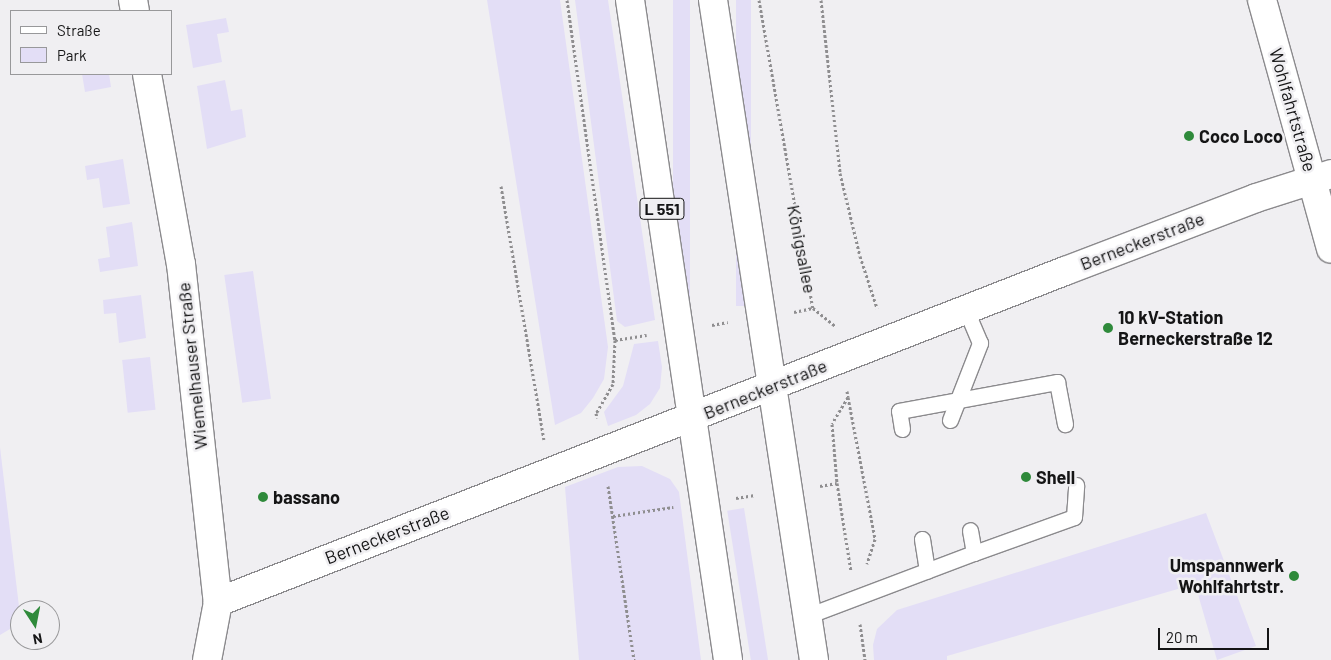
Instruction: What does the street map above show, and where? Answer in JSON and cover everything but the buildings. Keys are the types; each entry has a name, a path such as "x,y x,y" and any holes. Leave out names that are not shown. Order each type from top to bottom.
{"street":[{"name":"L 551","path":"630,0 728,660"},
{"path":"713,0 814,660"},
{"name":"Wohlfahrtstraße","path":"1262,0 1322,177 1331,249"},
{"name":"Wiemelhauser Straße","path":"147,75 181,264 218,602 207,660"},
{"name":"Berneckerstraße","path":"218,602 1256,198 1322,177"}],"lane":[{"path":"950,420 956,400 980,343 966,310"},
{"path":"902,429 899,411 1057,382 1065,424"},
{"path":"807,616 1074,516 1076,484"},
{"path":"970,530 974,554"},
{"path":"922,538 927,571"}],"path":[{"path":"567,0 615,340 613,384 596,413 604,452 634,660"},
{"name":"Königsallee","path":"759,0 806,276 813,308 834,322 876,539 856,597"},
{"path":"822,0 840,173 860,256 878,310"},
{"path":"501,186 550,472"},
{"path":"848,397 832,424 837,483 866,660"}],"green space":[{"path":"487,0 560,0 608,347 604,379 593,398 581,413 555,425"},
{"path":"575,0 608,0 655,320 625,327 617,321"},
{"path":"673,0 690,0 690,315 673,315"},
{"path":"736,0 751,0 751,306 736,306"},
{"path":"226,18 229,32 217,34 222,62 193,68 186,25"},
{"path":"82,75 109,75 111,87 85,92"},
{"path":"225,80 231,111 242,109 246,137 207,149 197,86"},
{"path":"123,159 130,204 103,208 99,178 87,180 85,166"},
{"path":"132,222 138,266 100,272 98,259 110,257 106,227"},
{"path":"253,271 271,399 242,403 224,275"},
{"path":"141,295 146,338 119,343 116,313 104,314 103,300"},
{"path":"658,341 662,367 660,388 650,404 636,415 608,426 604,412 623,386 634,344"},
{"path":"150,357 156,410 128,413 122,360"},
{"path":"0,447 18,600 10,600 10,629 0,635"},
{"path":"642,466 670,479 679,492 701,660 579,660 565,487 618,467"},
{"path":"744,508 768,660 751,660 727,511"},
{"path":"1206,513 1256,646 1217,660 1195,584 947,656 947,660 874,660 873,645 877,629 897,610"}],"place":[{"name":"Coco Loco","path":"1189,136"},
{"name":"10 kV-Station Berneckerstraße 12","path":"1108,328"},
{"name":"Shell","path":"1026,477"},
{"name":"bassano","path":"263,497"},
{"name":"Umspannwerk Wohlfahrtstr.","path":"1294,576"}]}
